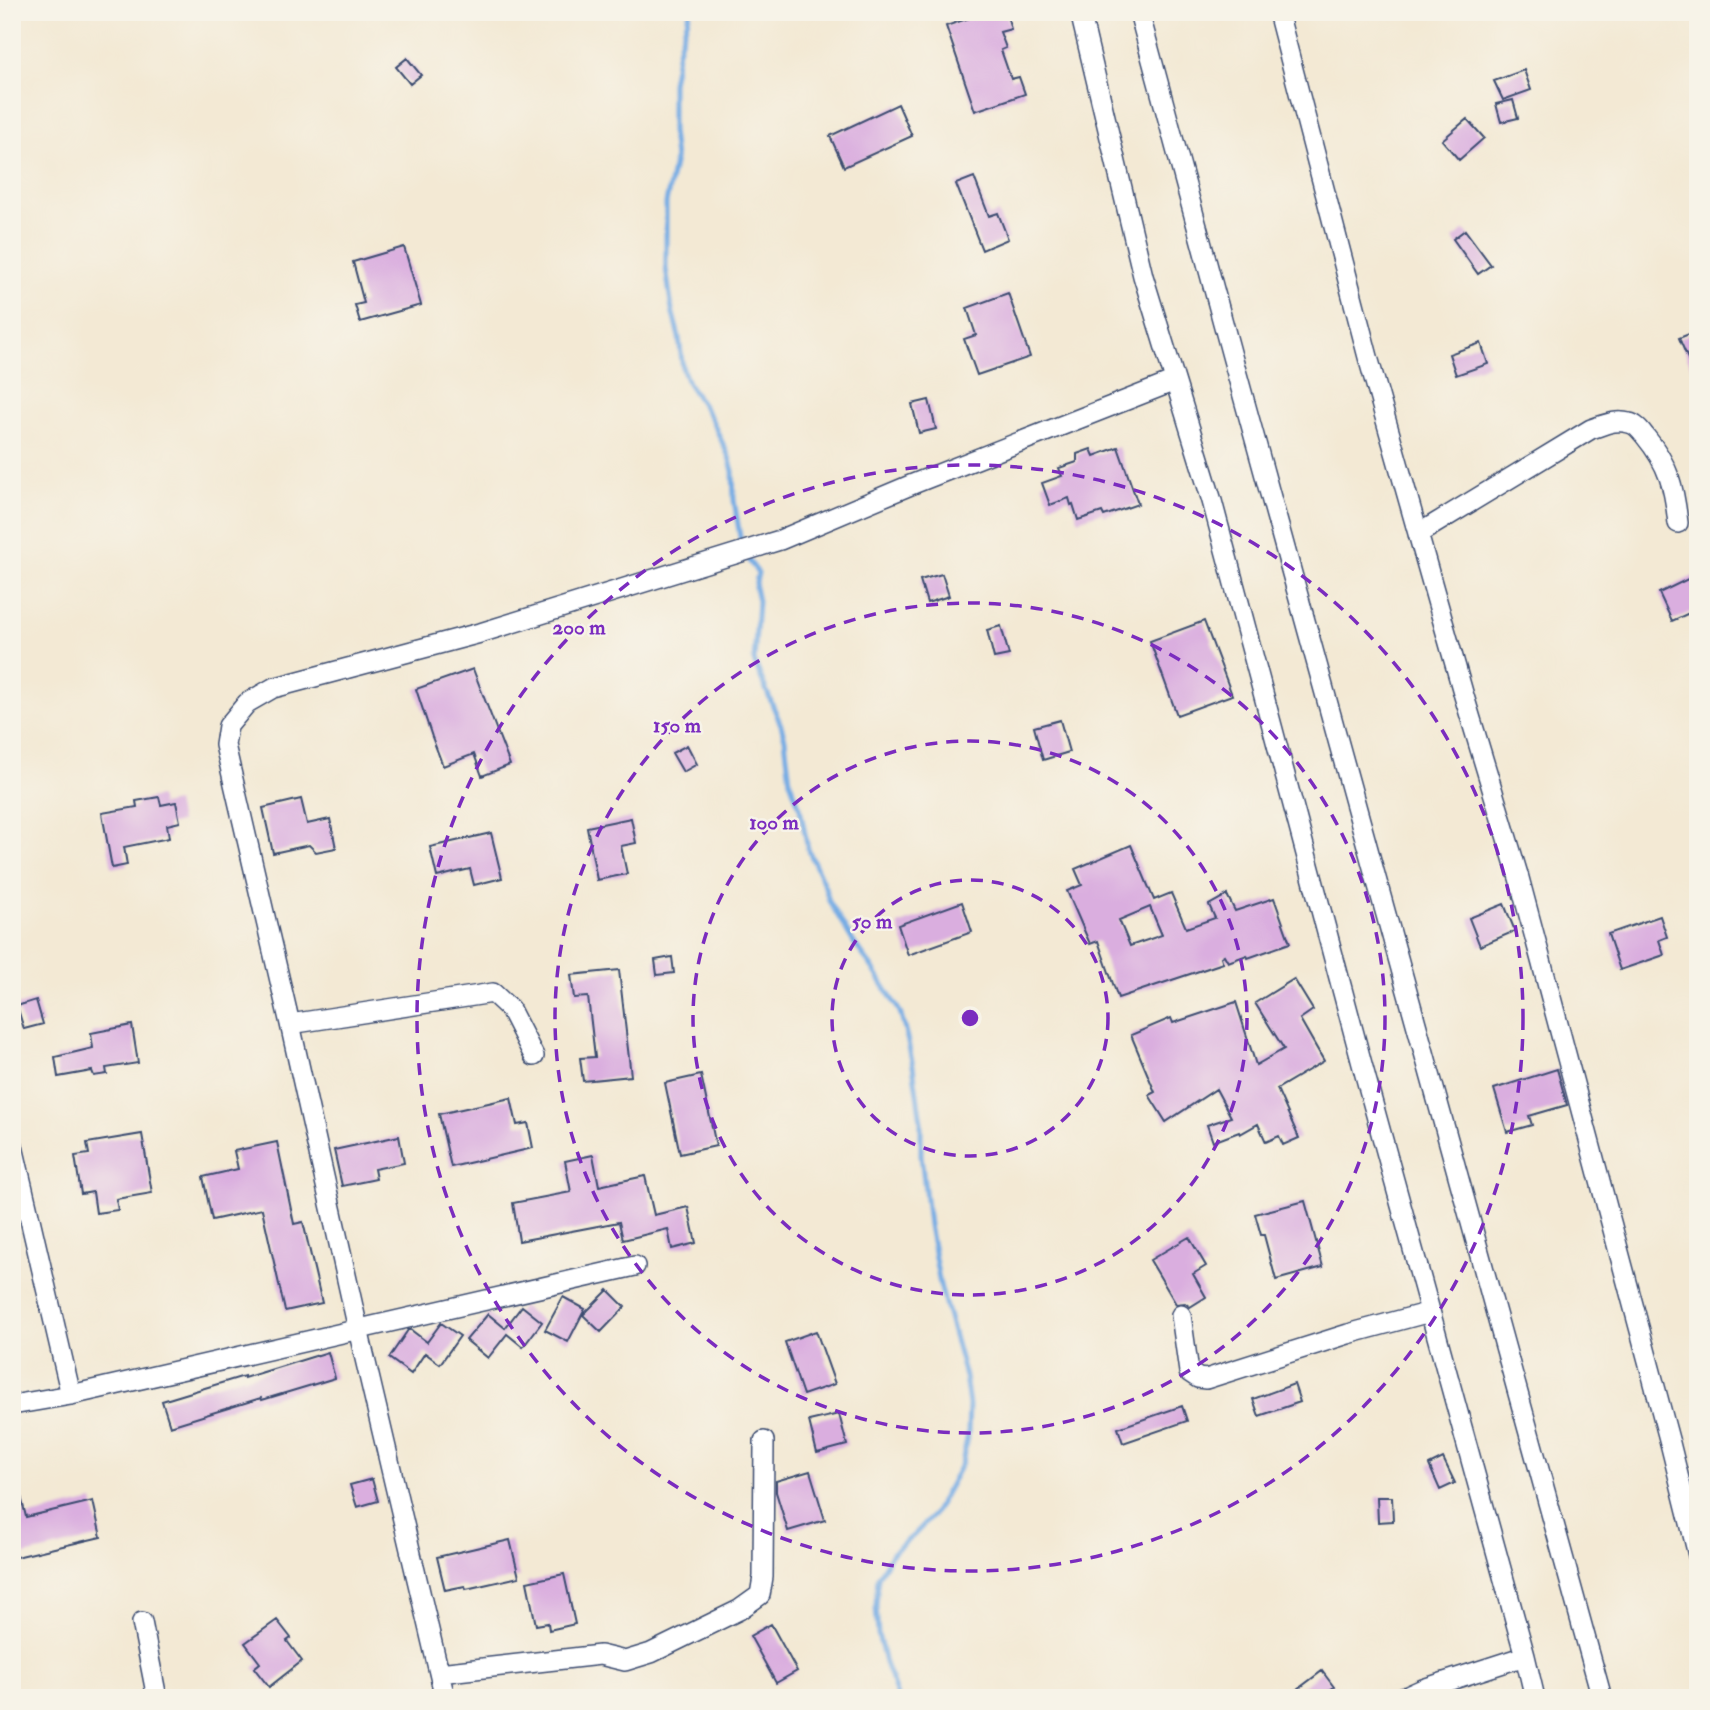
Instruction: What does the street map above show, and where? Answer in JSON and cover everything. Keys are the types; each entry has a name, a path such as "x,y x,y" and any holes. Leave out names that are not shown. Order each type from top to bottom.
{"street":[{"path":"1080,12 1143,276 1216,515 1535,1698"},
{"path":"1139,12 1602,1698"},
{"path":"1278,12 1368,357 1518,878 1698,1555"},
{"path":"445,1698 225,745 228,726 247,703 273,688 481,633 780,540 1175,381"},
{"path":"1418,534 1591,429 1614,421 1632,423 1656,450 1672,482 1678,523"},
{"path":"290,1024 494,993 510,1009 534,1056"},
{"path":"12,1142 71,1395"},
{"path":"12,1405 71,1395 635,1266"},
{"path":"1181,1315 1189,1372 1198,1378 1206,1379 1348,1334 1430,1312"},
{"path":"439,1673 600,1655 625,1661 651,1653 739,1610 760,1595 763,1577 764,1441"},
{"path":"142,1622 157,1698"},
{"path":"1403,1698 1525,1656"}],"building":[{"path":"987,12 1006,12 1011,29 1000,32 1006,48 1001,50 1011,79 1019,77 1025,94 975,111 946,26"},
{"path":"407,58 421,75 410,84 396,67"},
{"path":"1524,70 1531,90 1503,100 1494,81"},
{"path":"1513,100 1518,118 1501,122 1496,104"},
{"path":"898,104 912,136 844,167 830,136"},
{"path":"1467,119 1484,138 1459,160 1442,140"},
{"path":"974,177 989,216 998,213 1008,239 982,250 956,184"},
{"path":"1465,230 1491,265 1478,274 1453,239"},
{"path":"404,247 421,305 360,322 355,305 364,303 353,262"},
{"path":"1008,293 1030,357 977,375 964,339 976,335 967,308"},
{"path":"1694,332 1698,340 1698,382 1679,338"},
{"path":"1481,343 1488,364 1456,375 1449,354"},
{"path":"929,400 936,429 919,433 912,404"},
{"path":"1118,447 1138,504 1104,516 1102,512 1078,520 1069,498 1050,505 1042,483 1062,476 1059,468 1077,462 1077,454 1091,449 1094,456"},
{"path":"942,574 949,596 927,603 920,580"},
{"path":"1698,574 1698,609 1672,621 1659,593"},
{"path":"1204,621 1232,695 1177,715 1150,641"},
{"path":"1001,626 1009,655 994,658 987,630"},
{"path":"473,669 510,765 482,776 474,754 443,766 416,689"},
{"path":"1060,720 1069,752 1043,760 1034,727"},
{"path":"687,745 697,764 683,772 672,753"},
{"path":"159,797 161,805 176,802 180,822 167,825 169,838 124,847 127,865 112,868 102,813 137,807 136,801"},
{"path":"301,799 307,824 330,819 336,848 316,852 309,845 273,853 263,808"},
{"path":"631,818 636,843 621,846 627,874 597,880 587,827"},
{"path":"491,833 502,878 474,885 470,869 437,877 430,847"},
{"path":"1131,845 1154,900 1171,893 1186,928 1215,918 1209,905 1227,895 1235,911 1274,898 1290,943 1228,962 1224,955 1221,957 1223,963 1118,998 1098,941 1090,944 1067,891 1082,885 1075,869","holes":["1150,907 1162,935 1130,946 1119,920"]},
{"path":"962,902 972,932 908,955 898,925"},
{"path":"1504,904 1515,931 1480,946 1469,918"},
{"path":"1660,916 1667,937 1659,940 1664,955 1620,970 1608,934"},
{"path":"672,957 674,973 657,975 655,960"},
{"path":"619,970 631,1076 583,1081 580,1058 595,1057 588,997 574,998 571,975"},
{"path":"1294,979 1313,1010 1300,1019 1324,1061 1277,1089 1299,1138 1283,1145 1279,1136 1266,1142 1258,1124 1240,1134 1239,1132 1213,1142 1207,1125 1231,1117 1216,1089 1166,1122 1149,1095 1155,1092 1131,1035 1171,1018 1173,1023 1236,1002 1256,1065 1284,1049 1255,1003"},
{"path":"36,1000 43,1024 24,1029 17,1006"},
{"path":"132,1025 138,1063 106,1068 107,1074 94,1076 92,1071 58,1077 55,1057 93,1048 91,1033"},
{"path":"1557,1069 1567,1105 1529,1116 1532,1125 1507,1132 1494,1089"},
{"path":"701,1075 716,1146 680,1154 665,1083"},
{"path":"511,1098 517,1125 528,1123 533,1148 451,1167 439,1114"},
{"path":"142,1134 152,1193 116,1199 118,1210 96,1213 93,1192 81,1194 75,1156 89,1154 87,1143"},
{"path":"399,1136 404,1163 374,1169 376,1179 342,1186 334,1150"},
{"path":"277,1142 294,1224 303,1222 322,1303 285,1311 262,1209 212,1220 203,1177 238,1169 234,1151"},
{"path":"593,1155 599,1186 645,1176 654,1215 688,1207 696,1243 672,1249 668,1229 623,1240 619,1222 519,1241 513,1203 571,1192 565,1161"},
{"path":"1305,1201 1323,1267 1276,1280 1264,1235 1261,1235 1255,1214"},
{"path":"1189,1237 1206,1266 1193,1274 1206,1297 1190,1307 1185,1303 1176,1304 1150,1260"},
{"path":"608,1290 625,1307 601,1332 583,1315"},
{"path":"563,1297 585,1309 568,1342 545,1330"},
{"path":"522,1306 542,1322 523,1347 507,1334 488,1358 466,1340 488,1314 505,1328"},
{"path":"441,1323 460,1336 440,1364 425,1353 411,1374 389,1358 408,1330 427,1342"},
{"path":"816,1331 835,1384 803,1395 785,1342"},
{"path":"328,1352 335,1378 170,1426 162,1401"},
{"path":"1294,1384 1300,1402 1259,1416 1253,1399"},
{"path":"1182,1406 1187,1421 1123,1443 1118,1428"},
{"path":"839,1414 847,1445 817,1453 809,1421"},
{"path":"1443,1458 1455,1483 1440,1490 1429,1465"},
{"path":"810,1471 825,1520 788,1531 776,1492 776,1481"},
{"path":"372,1479 378,1501 357,1507 350,1485"},
{"path":"18,1484 26,1517 93,1501 101,1537 12,1558 12,1485"},
{"path":"1377,1497 1392,1497 1393,1521 1378,1522"},
{"path":"510,1540 519,1577 466,1589 465,1586 445,1590 437,1557"},
{"path":"564,1574 575,1624 549,1630 548,1623 536,1625 527,1582"},
{"path":"277,1620 291,1638 287,1641 302,1661 269,1687 254,1668 260,1663 245,1643"},
{"path":"771,1624 797,1671 776,1683 750,1636"},
{"path":"1322,1671 1334,1687 1319,1698 1286,1698"}],"waterway":[{"path":"690,12 678,50 672,83 675,159 666,203 666,268 683,370 688,383 711,418 733,471 734,500 741,543"},
{"path":"749,561 758,573 755,587 758,601 754,661 781,725 790,781 800,808 808,849 829,901 900,1012 907,1038 921,1122 921,1155 929,1225 940,1285 965,1376 969,1405 968,1434 962,1463 934,1514 892,1553 878,1577 878,1634 898,1698"}]}
